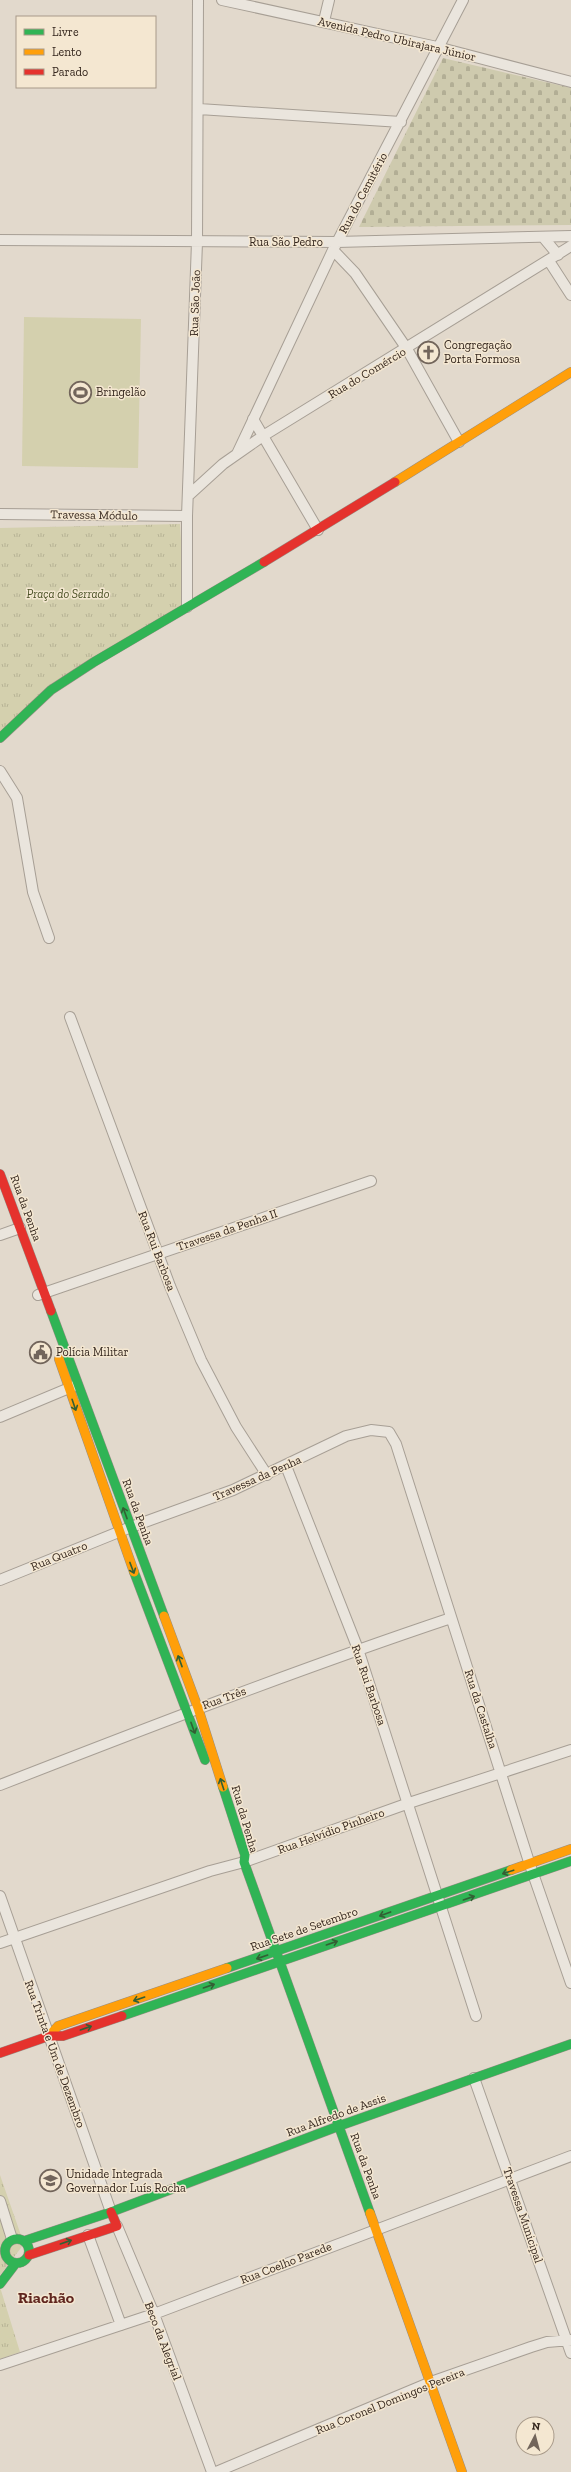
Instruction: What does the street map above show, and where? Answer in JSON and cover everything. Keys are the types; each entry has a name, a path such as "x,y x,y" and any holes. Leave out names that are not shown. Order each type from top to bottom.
{"street":[{"name":"Rua São João","path":"187,607 187,516 189,495 197,242 199,109 198,0"},
{"name":"Avenida Pedro Ubirajara Júnior","path":"222,0 324,21 437,47 571,82"},
{"path":"324,21 329,0"},
{"name":"Rua do Cemitério","path":"237,454 335,246 401,122 437,47 463,0"},
{"path":"199,109 401,122"},
{"name":"Rua São Pedro","path":"0,240 197,242 335,246 571,236"},
{"path":"543,237 571,295"},
{"path":"335,246 407,349 459,442"},
{"name":"Rua do Comércio","path":"189,495 237,454 264,436 407,349 571,246"},
{"path":"0,738 51,690 187,607 318,530 571,372"},
{"path":"253,419 318,530"},
{"name":"Travessa Módulo","path":"0,514 187,516"},
{"path":"0,771 17,798 33,892 49,938"},
{"name":"Rua Rui Barbosa","path":"70,1017 158,1253 201,1360 219,1396 267,1475"},
{"name":"Rua da Penha","path":"0,1174 17,1229 73,1386 118,1532 232,1833 239,1858 244,1862"},
{"name":"Travessa da Penha II","path":"41,1293 371,1181"},
{"name":"Rua da Penha","path":"0,1198 17,1229"},
{"path":"0,1235 17,1229"},
{"path":"0,1417 73,1386"},
{"name":"Rua da Penha","path":"73,1386 131,1527 198,1708 245,1856 244,1862 462,2472"},
{"name":"Travessa da Penha","path":"118,1532 267,1475 360,1432 379,1429 393,1436"},
{"name":"Rua da Castalha","path":"393,1436 530,1865 571,1982"},
{"name":"Rua Rui Barbosa","path":"286,1466 358,1649 409,1803 476,2016"},
{"name":"Rua Quatro","path":"0,1580 118,1532"},
{"name":"Rua Três","path":"0,1785 187,1712 358,1649 451,1618"},
{"name":"Rua Helvídio Pinheiro","path":"0,1943 210,1871 244,1862 409,1803 571,1750"},
{"name":"Rua Sete de Setembro","path":"49,2036 58,2026 276,1952 438,1894 530,1865 571,1849"},
{"name":"Rua Sete de Setembro","path":"0,2053 49,2036 63,2036 372,1929 442,1907 571,1861"},
{"name":"Rua Trinta e Um de Dezembro","path":"0,1896 111,2212"},
{"path":"368,1920 372,1929"},
{"name":"Rua Alfredo de Assis","path":"24,2240 111,2212 339,2126 571,2044"},
{"name":"Travessa Municipal","path":"474,2078 569,2340 571,2353"},
{"name":"Rua Coelho Parede","path":"0,2365 154,2314 571,2156"},
{"path":"0,2201 12,2239"},
{"name":"Beco da Alegrial","path":"111,2212 154,2314 212,2472"},
{"path":"0,2284 16,2263 24,2261 29,2255 117,2226"},
{"path":"88,2235 120,2325"},
{"path":"0,2264 6,2257 6,2245 12,2239 24,2240 29,2247 29,2255"},
{"path":"6,2257 16,2263"},
{"name":"Rua Coronel Domingos Pereira","path":"216,2472 431,2382 531,2347 569,2340"}],"green space":[{"path":"443,58 571,88 571,225 359,227"},
{"name":"Bringelão","path":"24,317 141,319 138,468 22,466"},
{"name":"Praça do Serrado","path":"180,524 185,603 0,731 0,528"},
{"path":"0,2175 24,2244 0,2275"},
{"path":"0,2287 20,2352 0,2359"}],"traffic: fast":[{"path":"0,738 51,690 94,662 264,562"},
{"path":"51,1311 164,1616"},
{"path":"134,1572 205,1760"},
{"path":"223,1787 245,1855 244,1862 370,2213"},
{"path":"122,2016 571,1861"},
{"path":"227,1968 511,1870"},
{"path":"24,2241 111,2212 339,2126 571,2044"},
{"path":"17,2239 26,2242 29,2251 26,2260 17,2263 8,2260 5,2251 8,2242 17,2239"},
{"path":"0,2284 16,2263"}],"traffic: slow":[{"path":"395,482 571,372"},
{"path":"59,1359 134,1572"},
{"path":"164,1616 198,1708 223,1787"},
{"path":"511,1870 571,1849"},
{"path":"49,2036 58,2026 227,1968"},
{"path":"370,2213 462,2472"}],"traffic: jam":[{"path":"264,562 395,482"},
{"path":"0,1174 51,1311"},
{"path":"0,2053 49,2036 63,2036 122,2016"},
{"path":"29,2255 117,2226 111,2212"}],"place":[{"name":"Congregação Porta Formosa","path":"429,352"},
{"name":"Bringelão","path":"81,392"},
{"name":"Polícia Militar","path":"40,1352"},
{"name":"Unidade Integrada Governador Luís Rocha","path":"50,2181"}],"district":[{"name":"Riachão","path":"46,2297"}]}
